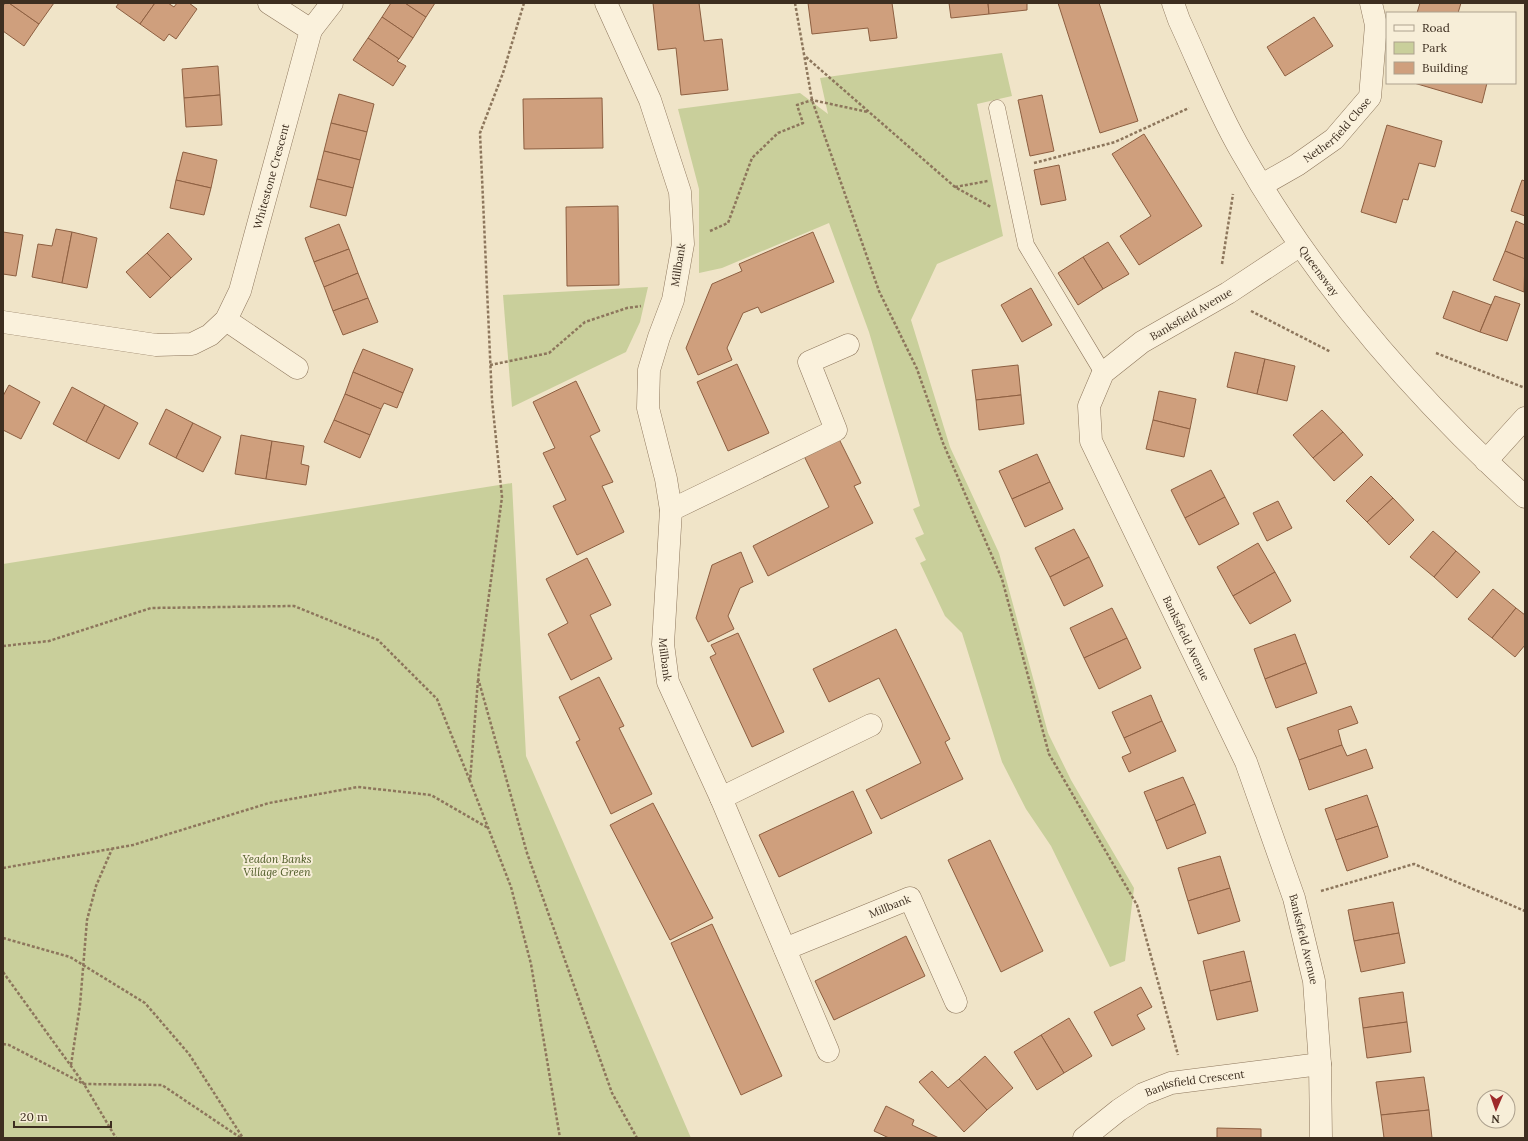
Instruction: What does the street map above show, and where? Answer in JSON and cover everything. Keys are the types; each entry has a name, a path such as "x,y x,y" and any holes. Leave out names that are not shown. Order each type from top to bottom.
{"street":[{"path":"270,3 310,30"},
{"name":"Whitestone Crescent","path":"3,322 156,345 192,344 210,335 226,320 240,291 310,30 332,3"},
{"name":"Millbank","path":"606,3 650,100 680,192 683,244 673,300 659,337 650,370 648,408 666,479 671,510 663,644 668,682 721,798 828,1051"},
{"name":"Queensway","path":"1173,3 1179,20 1240,150 1299,246 1348,310 1391,362 1436,412 1486,462 1525,497"},
{"name":"Netherfield Close","path":"1262,185 1297,165 1334,139 1370,97 1376,25 1371,3"},
{"name":"Banksfield Avenue","path":"1299,246 1228,293 1142,342 1103,373 1089,406 1091,441 1246,762 1294,898 1314,981 1320,1064 1321,1138"},
{"path":"226,320 297,368"},
{"path":"671,510 836,430 809,362 848,345"},
{"path":"1486,462 1525,418"},
{"path":"721,798 871,725"},
{"name":"Millbank","path":"785,949 910,898 956,1002"},
{"name":"Banksfield Crescent","path":"1084,1138 1118,1110 1143,1094 1171,1083 1320,1064"}],"lane":[{"path":"997,108 1026,245 1103,373"}],"path":[{"path":"470,781 478,678 502,496 490,365 480,132 503,73 524,3"},
{"path":"795,3 812,100 879,291 917,369 943,443 1002,579 1049,754 1138,905 1185,1081"},
{"path":"805,57 955,187 1021,222"},
{"path":"955,187 1011,173 1115,142 1214,96"},
{"path":"683,244 728,223 752,158 778,133 803,123 797,105 812,100 868,112"},
{"path":"1240,150 1219,281 1234,303 1331,352"},
{"path":"490,365 549,353 585,322 627,308 673,300"},
{"path":"1436,353 1525,388"},
{"path":"3,646 49,641 151,608 294,606 378,640 437,699 511,887 531,964 560,1138"},
{"path":"478,678 527,853 612,1093 637,1138"},
{"path":"3,868 133,845 269,803 358,787 431,795 488,828"},
{"path":"71,1065 80,1005 89,913 96,886 112,849"},
{"path":"1294,898 1414,864 1525,911"},
{"path":"3,938 70,957 145,1003 189,1054 242,1138"},
{"path":"3,972 84,1084 116,1138"},
{"path":"3,1044 9,1045 84,1084 162,1085 242,1138"}],"green space":[{"path":"1002,53 1012,96 977,104 1003,236 937,264 911,320 950,447 999,553 1048,733 1071,780 1134,888 1125,961 1110,967 1051,846 1026,809 1002,762 962,633 945,616 920,563 926,560 915,538 924,534 913,509 920,506 869,332 829,223 722,268 699,273 699,189 678,109 800,93 828,114 820,78"},
{"path":"648,287 640,322 626,352 512,407 503,295"},
{"name":"Yeadon Banks Village Green","path":"512,483 526,756 691,1138 3,1138 3,564"}],"building":[{"path":"5,3 9,3 39,24 24,46 3,31 3,6"},
{"path":"9,3 54,3 39,24"},
{"path":"119,3 155,3 140,24 116,7"},
{"path":"155,3 168,3 174,7 177,3 189,3 197,9 176,39 169,34 164,41 140,24"},
{"path":"391,3 405,3 426,17 413,38 382,17"},
{"path":"405,3 435,3 426,17"},
{"path":"653,3 699,3 704,41 722,39 728,90 681,95 676,48 658,50"},
{"path":"808,3 892,3 897,38 870,41 868,28 812,34"},
{"path":"949,3 988,3 989,14 951,18"},
{"path":"988,3 1027,3 1027,10 989,14"},
{"path":"1058,3 1099,3 1138,121 1100,133"},
{"path":"1420,3 1461,3 1458,12 1417,12"},
{"path":"382,17 413,38 399,59 368,38"},
{"path":"1314,17 1333,46 1285,76 1267,47"},
{"path":"368,38 399,59 397,61 406,66 393,86 353,60"},
{"path":"218,66 220,95 184,98 182,69"},
{"path":"1417,84 1487,84 1482,103"},
{"path":"339,94 374,104 367,132 331,123"},
{"path":"220,95 222,125 186,127 184,98"},
{"path":"1042,95 1054,151 1030,156 1018,100"},
{"path":"602,98 603,148 524,149 523,99"},
{"path":"331,123 367,132 360,160 324,151"},
{"path":"1387,125 1442,141 1435,167 1419,163 1408,200 1403,199 1396,223 1361,212"},
{"path":"1144,134 1202,226 1139,265 1120,236 1151,216 1112,154"},
{"path":"324,151 360,160 353,188 317,179"},
{"path":"183,152 217,160 211,188 176,180"},
{"path":"1059,165 1066,200 1041,205 1034,170"},
{"path":"317,179 353,188 346,216 310,207"},
{"path":"176,180 211,188 204,215 170,208"},
{"path":"1522,180 1525,181 1525,216 1511,211"},
{"path":"618,206 619,285 567,286 566,207"},
{"path":"1516,221 1525,225 1525,259 1505,251"},
{"path":"339,224 349,249 314,262 305,238"},
{"path":"56,229 72,232 62,283 32,277 38,244 52,246"},
{"path":"3,232 23,235 16,276 3,274"},
{"path":"72,232 97,238 87,288 62,283"},
{"path":"813,232 834,282 761,313 758,307 743,313 727,348 732,360 698,375 686,348 712,284 742,271 739,264"},
{"path":"168,233 192,259 171,278 147,253"},
{"path":"1108,242 1129,274 1103,289 1083,257"},
{"path":"349,249 358,273 324,287 314,262"},
{"path":"1505,251 1525,259 1524,292 1493,280"},
{"path":"147,253 171,278 150,298 126,272"},
{"path":"1083,257 1103,289 1078,305 1058,273"},
{"path":"358,273 368,298 333,311 324,287"},
{"path":"1031,288 1052,325 1022,342 1001,305"},
{"path":"1453,291 1491,305 1480,332 1443,318"},
{"path":"1495,296 1520,304 1507,341 1480,332"},
{"path":"368,298 378,322 343,335 333,311"},
{"path":"363,349 413,369 403,393 353,372"},
{"path":"1235,352 1265,359 1257,394 1227,387"},
{"path":"1265,359 1295,366 1287,401 1257,394"},
{"path":"737,364 769,433 728,451 697,382"},
{"path":"1018,365 1021,395 976,400 972,370"},
{"path":"353,372 403,393 397,408 384,403 381,409 345,394"},
{"path":"576,381 600,431 590,436 613,482 602,486 624,532 577,555 553,506 566,500 543,453 555,448 533,402"},
{"path":"9,385 40,402 21,439 3,430 3,396"},
{"path":"72,387 105,405 86,442 53,424"},
{"path":"1159,391 1196,399 1190,429 1153,420"},
{"path":"345,394 381,409 370,435 334,420"},
{"path":"1021,395 1024,424 979,430 976,400"},
{"path":"105,405 138,423 119,459 86,442"},
{"path":"166,409 193,423 176,458 149,444"},
{"path":"1322,410 1343,432 1313,458 1293,435"},
{"path":"334,420 370,435 360,458 324,442"},
{"path":"1153,420 1190,429 1184,457 1146,449"},
{"path":"193,423 221,437 203,472 176,458"},
{"path":"1343,432 1363,455 1334,481 1313,458"},
{"path":"241,435 272,441 266,479 235,474"},
{"path":"839,439 861,483 854,486 873,523 768,576 753,546 829,507 804,456"},
{"path":"272,441 304,446 301,464 309,466 306,485 266,479"},
{"path":"1037,454 1050,482 1012,499 999,471"},
{"path":"1211,470 1225,497 1185,518 1171,490"},
{"path":"1371,476 1393,498 1367,522 1346,501"},
{"path":"1050,482 1063,509 1025,527 1012,499"},
{"path":"1225,497 1239,524 1199,545 1185,518"},
{"path":"1393,498 1414,520 1389,545 1367,522"},
{"path":"1278,501 1292,528 1267,541 1253,513"},
{"path":"1074,529 1089,557 1050,577 1035,548"},
{"path":"1433,531 1456,551 1434,577 1410,557"},
{"path":"1258,543 1275,572 1233,596 1217,567"},
{"path":"1456,551 1480,572 1457,598 1434,577"},
{"path":"741,552 753,582 740,588 728,616 734,629 708,642 696,618 712,565"},
{"path":"1089,557 1103,586 1064,606 1050,577"},
{"path":"587,558 611,605 590,615 612,659 571,680 548,634 568,623 546,579"},
{"path":"1275,572 1291,601 1250,624 1233,596"},
{"path":"1493,589 1516,608 1492,638 1468,619"},
{"path":"1112,608 1127,638 1084,658 1070,628"},
{"path":"1516,608 1525,615 1525,645 1515,657 1492,638"},
{"path":"896,629 950,739 945,742 963,779 881,819 866,790 921,763 879,678 829,702 813,669"},
{"path":"738,633 784,732 752,747 710,657 716,654 711,645"},
{"path":"1295,634 1306,663 1265,679 1254,649"},
{"path":"1127,638 1141,668 1099,689 1084,658"},
{"path":"1306,663 1317,693 1276,708 1265,679"},
{"path":"599,677 624,726 619,728 652,794 611,814 576,742 580,740 559,697"},
{"path":"1151,695 1162,721 1124,738 1112,712"},
{"path":"1351,706 1358,723 1338,730 1342,745 1299,760 1287,728"},
{"path":"1162,721 1176,751 1129,772 1122,757 1131,753 1124,738"},
{"path":"1342,745 1347,756 1366,749 1373,768 1309,790 1299,760"},
{"path":"1183,777 1195,804 1156,821 1144,792"},
{"path":"853,791 872,833 779,877 759,835"},
{"path":"1367,795 1378,826 1336,840 1325,809"},
{"path":"653,803 713,918 670,940 610,825"},
{"path":"1195,804 1206,833 1167,849 1156,821"},
{"path":"1378,826 1388,857 1347,871 1336,840"},
{"path":"990,840 1043,951 1001,972 948,860"},
{"path":"1220,856 1230,888 1188,901 1178,868"},
{"path":"1230,888 1240,921 1198,934 1188,901"},
{"path":"1393,902 1399,933 1354,941 1348,910"},
{"path":"712,924 782,1076 741,1095 671,943"},
{"path":"1399,933 1405,963 1361,972 1354,941"},
{"path":"906,936 925,976 834,1020 815,981"},
{"path":"1244,951 1251,981 1210,991 1203,961"},
{"path":"1251,981 1258,1011 1217,1020 1210,991"},
{"path":"1141,987 1152,1007 1137,1015 1145,1029 1112,1046 1094,1012"},
{"path":"1403,992 1407,1022 1363,1028 1359,998"},
{"path":"1069,1018 1092,1056 1064,1073 1041,1035"},
{"path":"1407,1022 1411,1052 1367,1058 1363,1028"},
{"path":"1041,1035 1064,1073 1037,1090 1014,1052"},
{"path":"985,1056 1013,1088 987,1110 959,1079"},
{"path":"932,1071 948,1088 959,1079 987,1110 964,1132 919,1082"},
{"path":"1424,1077 1429,1110 1381,1115 1376,1082"},
{"path":"886,1106 914,1120 912,1125 939,1138 889,1138 874,1131"},
{"path":"1429,1110 1432,1138 1384,1138 1381,1115"},
{"path":"1217,1128 1261,1129 1261,1138 1217,1138"}]}
